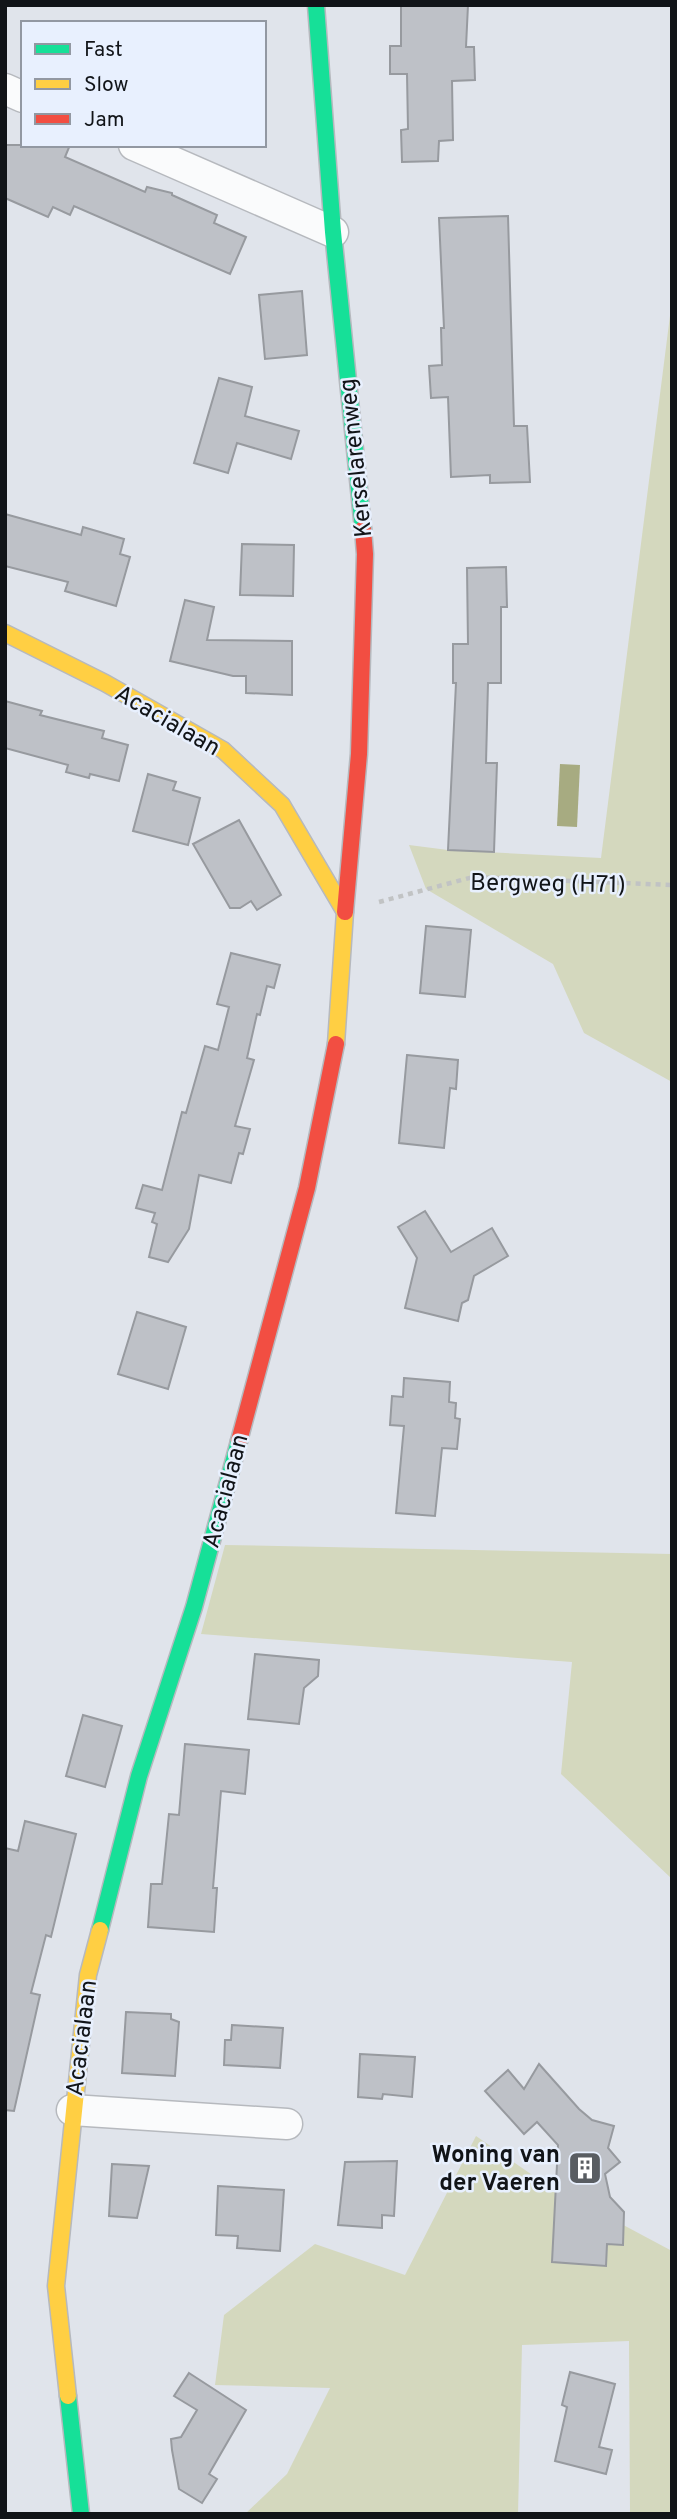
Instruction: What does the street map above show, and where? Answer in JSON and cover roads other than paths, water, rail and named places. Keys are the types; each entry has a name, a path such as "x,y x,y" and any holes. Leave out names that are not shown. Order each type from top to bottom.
{"street":[{"name":"Kerselarenweg","path":"316,5 333,232 365,554 359,754 345,912"},
{"path":"5,89 21,96"},
{"path":"139,147 333,232"},
{"name":"Acacialaan","path":"5,633 105,683 223,750 282,805 345,912 338,1033 307,1188 194,1607 139,1776 91,1961 72,2110 56,2286 81,2514"},
{"path":"72,2110 287,2124"}],"place":[{"name":"Woning van der Vaeren","path":"585,2168"}]}
